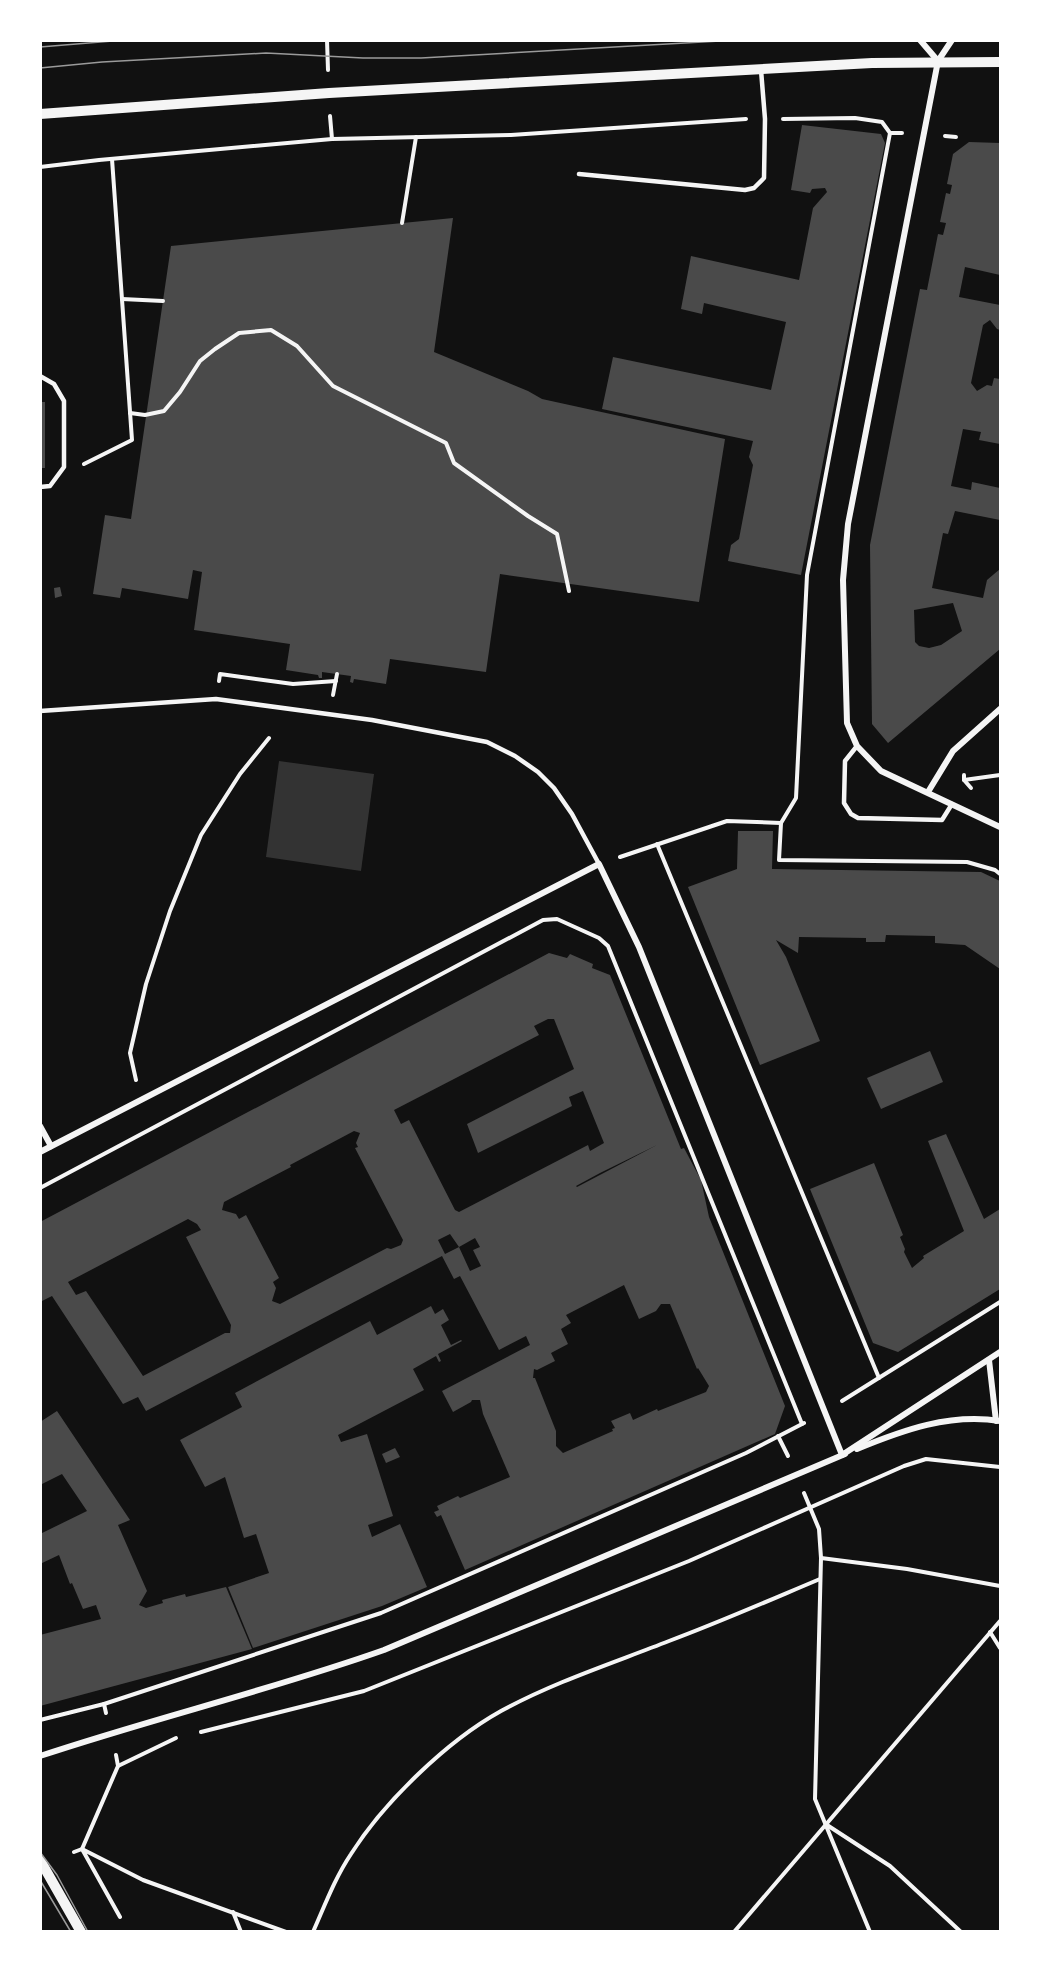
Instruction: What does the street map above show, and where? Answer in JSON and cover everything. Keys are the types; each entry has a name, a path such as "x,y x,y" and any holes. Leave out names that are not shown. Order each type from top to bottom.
{"street":[{"path":"920,40 938,62"},
{"path":"952,40 938,62 848,524 843,580 847,723 857,746 881,771 1000,827"},
{"path":"40,114 329,93 761,69 938,62 1000,62"},
{"path":"928,792 953,751 1000,709"},
{"path":"40,1152 599,864 639,947 842,1455"},
{"path":"40,1126 51,1146"},
{"path":"842,1455 1000,1352"},
{"path":"40,1756 323,1671 384,1650 885,1437 921,1425 958,1418 998,1421 989,1360"},
{"path":"40,1860 81,1932"}],"lane":[{"path":"579,174 754,188 764,178 765,119 761,69"},
{"path":"40,376 54,384 64,401 64,467 50,486 40,487"},
{"path":"40,711 216,699 372,720 487,742 515,756 549,783 572,814 599,864"},
{"path":"857,746 845,761 844,803 851,814 858,818 942,820 952,804"}],"path":[{"path":"40,167 332,139 511,135 733,119 855,118 882,122 890,133 807,575 796,798 781,823 779,860 967,862 995,870 1000,874"},
{"path":"890,133 924,133 956,137"},
{"path":"402,223 416,137"},
{"path":"55,478 132,440 112,159"},
{"path":"122,298 163,302"},
{"path":"130,413 145,415 164,411 180,392 200,361 215,349 239,333 271,330 297,346 333,386 446,443 454,463 557,534 569,591"},
{"path":"216,699 220,674 293,684 336,681"},
{"path":"333,695 337,674"},
{"path":"149,1130 130,1053 146,984 170,911 201,835 240,774 269,738"},
{"path":"964,772 964,780 975,792"},
{"path":"964,780 1000,775"},
{"path":"599,864 727,821 781,823"},
{"path":"657,844 879,1378"},
{"path":"40,1188 543,920 557,919 599,938 608,946 802,1424"},
{"path":"40,1720 104,1704 381,1613 746,1453 825,1412 1000,1302"},
{"path":"201,1732 364,1691 689,1562 904,1466 926,1459 1000,1467"},
{"path":"811,1509 819,1529 821,1558 815,1799 870,1932"},
{"path":"821,1558 907,1569 1000,1586"},
{"path":"314,1932 330,1891 369,1827 394,1799 460,1739 499,1712 535,1694 820,1579"},
{"path":"734,1932 1000,1621"},
{"path":"990,1632 1000,1648"},
{"path":"104,1704 107,1715"},
{"path":"118,1766 178,1738"},
{"path":"74,1852 82,1849 118,1766 115,1751"},
{"path":"826,1824 890,1866 961,1932"},
{"path":"82,1849 143,1880 286,1932"},
{"path":"82,1849 120,1917"},
{"path":"233,1912 242,1932"}],"shaded area":[{"path":"279,761 374,774 361,871 266,857"}],"building":[{"path":"802,125 881,134 885,143 801,575 728,561 731,545 739,539 753,465 749,457 753,441 602,409 613,357 771,390 786,322 704,303 702,314 681,309 691,256 799,280 813,208 827,192 825,188 812,189 810,193 791,190"},
{"path":"969,142 1000,143 1000,275 965,267 959,297 1000,305 1000,330 990,320 983,325 971,383 977,391 987,385 992,386 994,378 1000,379 1000,444 979,440 981,432 963,429 951,486 971,490 972,482 1000,488 1000,520 955,511 948,534 943,533 932,588 983,598 987,580 1000,569 1000,649 888,743 872,724 870,545 920,289 927,290 938,234 943,235 946,223 940,222 946,193 950,194 952,185 947,184 953,154","holes":["953,603 962,631 941,645 929,648 919,646 915,642 914,610"]},
{"path":"453,218 434,352 542,399 725,439 699,602 500,574 486,672 390,659 386,684 354,679 353,683 350,682 351,676 322,672 322,678 319,678 318,675 286,670 290,644 194,630 202,572 193,570 188,599 122,588 120,598 93,594 105,515 131,519 171,246"},
{"path":"40,402 45,402 45,468 40,468"},
{"path":"60,587 62,596 55,598 54,588"},
{"path":"738,831 773,831 772,869 981,872 1000,881 1000,969 965,945 935,943 935,936 886,935 885,942 866,942 866,938 799,937 798,953 776,940 786,957 820,1041 760,1065 688,887 737,869"},
{"path":"549,953 567,958 570,954 593,964 592,968 610,975 681,1149 684,1148 701,1180 709,1217 785,1406 775,1434 465,1570 441,1515 437,1517 434,1512 439,1510 437,1506 458,1496 460,1498 510,1477 483,1414 480,1400 472,1400 453,1412 442,1391 530,1345 526,1336 499,1350 460,1276 454,1279 442,1256 146,1411 138,1397 123,1404 52,1296 40,1302 40,1222","holes":["548,1019 554,1019 574,1069 467,1124 478,1153 572,1106 569,1097 583,1091 604,1143 590,1151 588,1145 459,1212 455,1210 409,1120 401,1124 394,1110 539,1035 534,1026","354,1131 360,1133 356,1143 358,1147 355,1148 403,1240 401,1245 391,1249 387,1248 280,1304 272,1301 276,1288 273,1282 279,1278 246,1215 239,1219 236,1214 222,1210 224,1202 291,1167 290,1165","657,1145 577,1187 600,1173","188,1219 197,1224 201,1230 186,1237 231,1325 230,1333 225,1333 143,1376 86,1291 76,1295 68,1282","450,1234 459,1247 445,1254 438,1240","475,1238 480,1247 473,1250 481,1266 470,1271 459,1247","624,1285 639,1319 656,1311 661,1304 670,1304 697,1369 709,1386 706,1392 633,1420 630,1413 611,1421 615,1428 612,1429 613,1431 563,1453 556,1446 556,1431 535,1378 533,1378 534,1369 537,1370 555,1361 551,1353 568,1344 561,1329 571,1323 566,1315"]},
{"path":"930,1051 943,1082 881,1109 867,1078"},
{"path":"946,1134 984,1219 1000,1209 1000,1289 898,1352 873,1343 810,1189 874,1163 903,1235 900,1237 904,1252 912,1268 924,1258 923,1256 964,1231 928,1141"},
{"path":"431,1306 435,1314 443,1309 449,1320 441,1325 451,1345 462,1341 438,1354 441,1361 439,1362 436,1356 413,1369 424,1390 338,1435 341,1442 367,1434 393,1516 368,1525 372,1537 400,1524 427,1587 382,1606 253,1648 228,1587 269,1573 256,1534 244,1538 225,1477 205,1487 180,1440 242,1407 235,1393 370,1321 377,1335"},
{"path":"57,1411 130,1520 118,1525 147,1591 139,1605 146,1608 163,1603 162,1600 185,1594 186,1597 226,1587 252,1649 40,1706 40,1635 101,1619 96,1605 83,1609 59,1555 40,1564 40,1534 87,1511 62,1474 40,1485 40,1422"},
{"path":"395,1448 400,1457 386,1463 382,1454"}],"tram line":[{"path":"40,47 125,40"},
{"path":"40,68 102,62 266,53 363,58 421,58 738,40"},
{"path":"40,1852 57,1875 88,1932"},
{"path":"40,1880 71,1932"}]}
